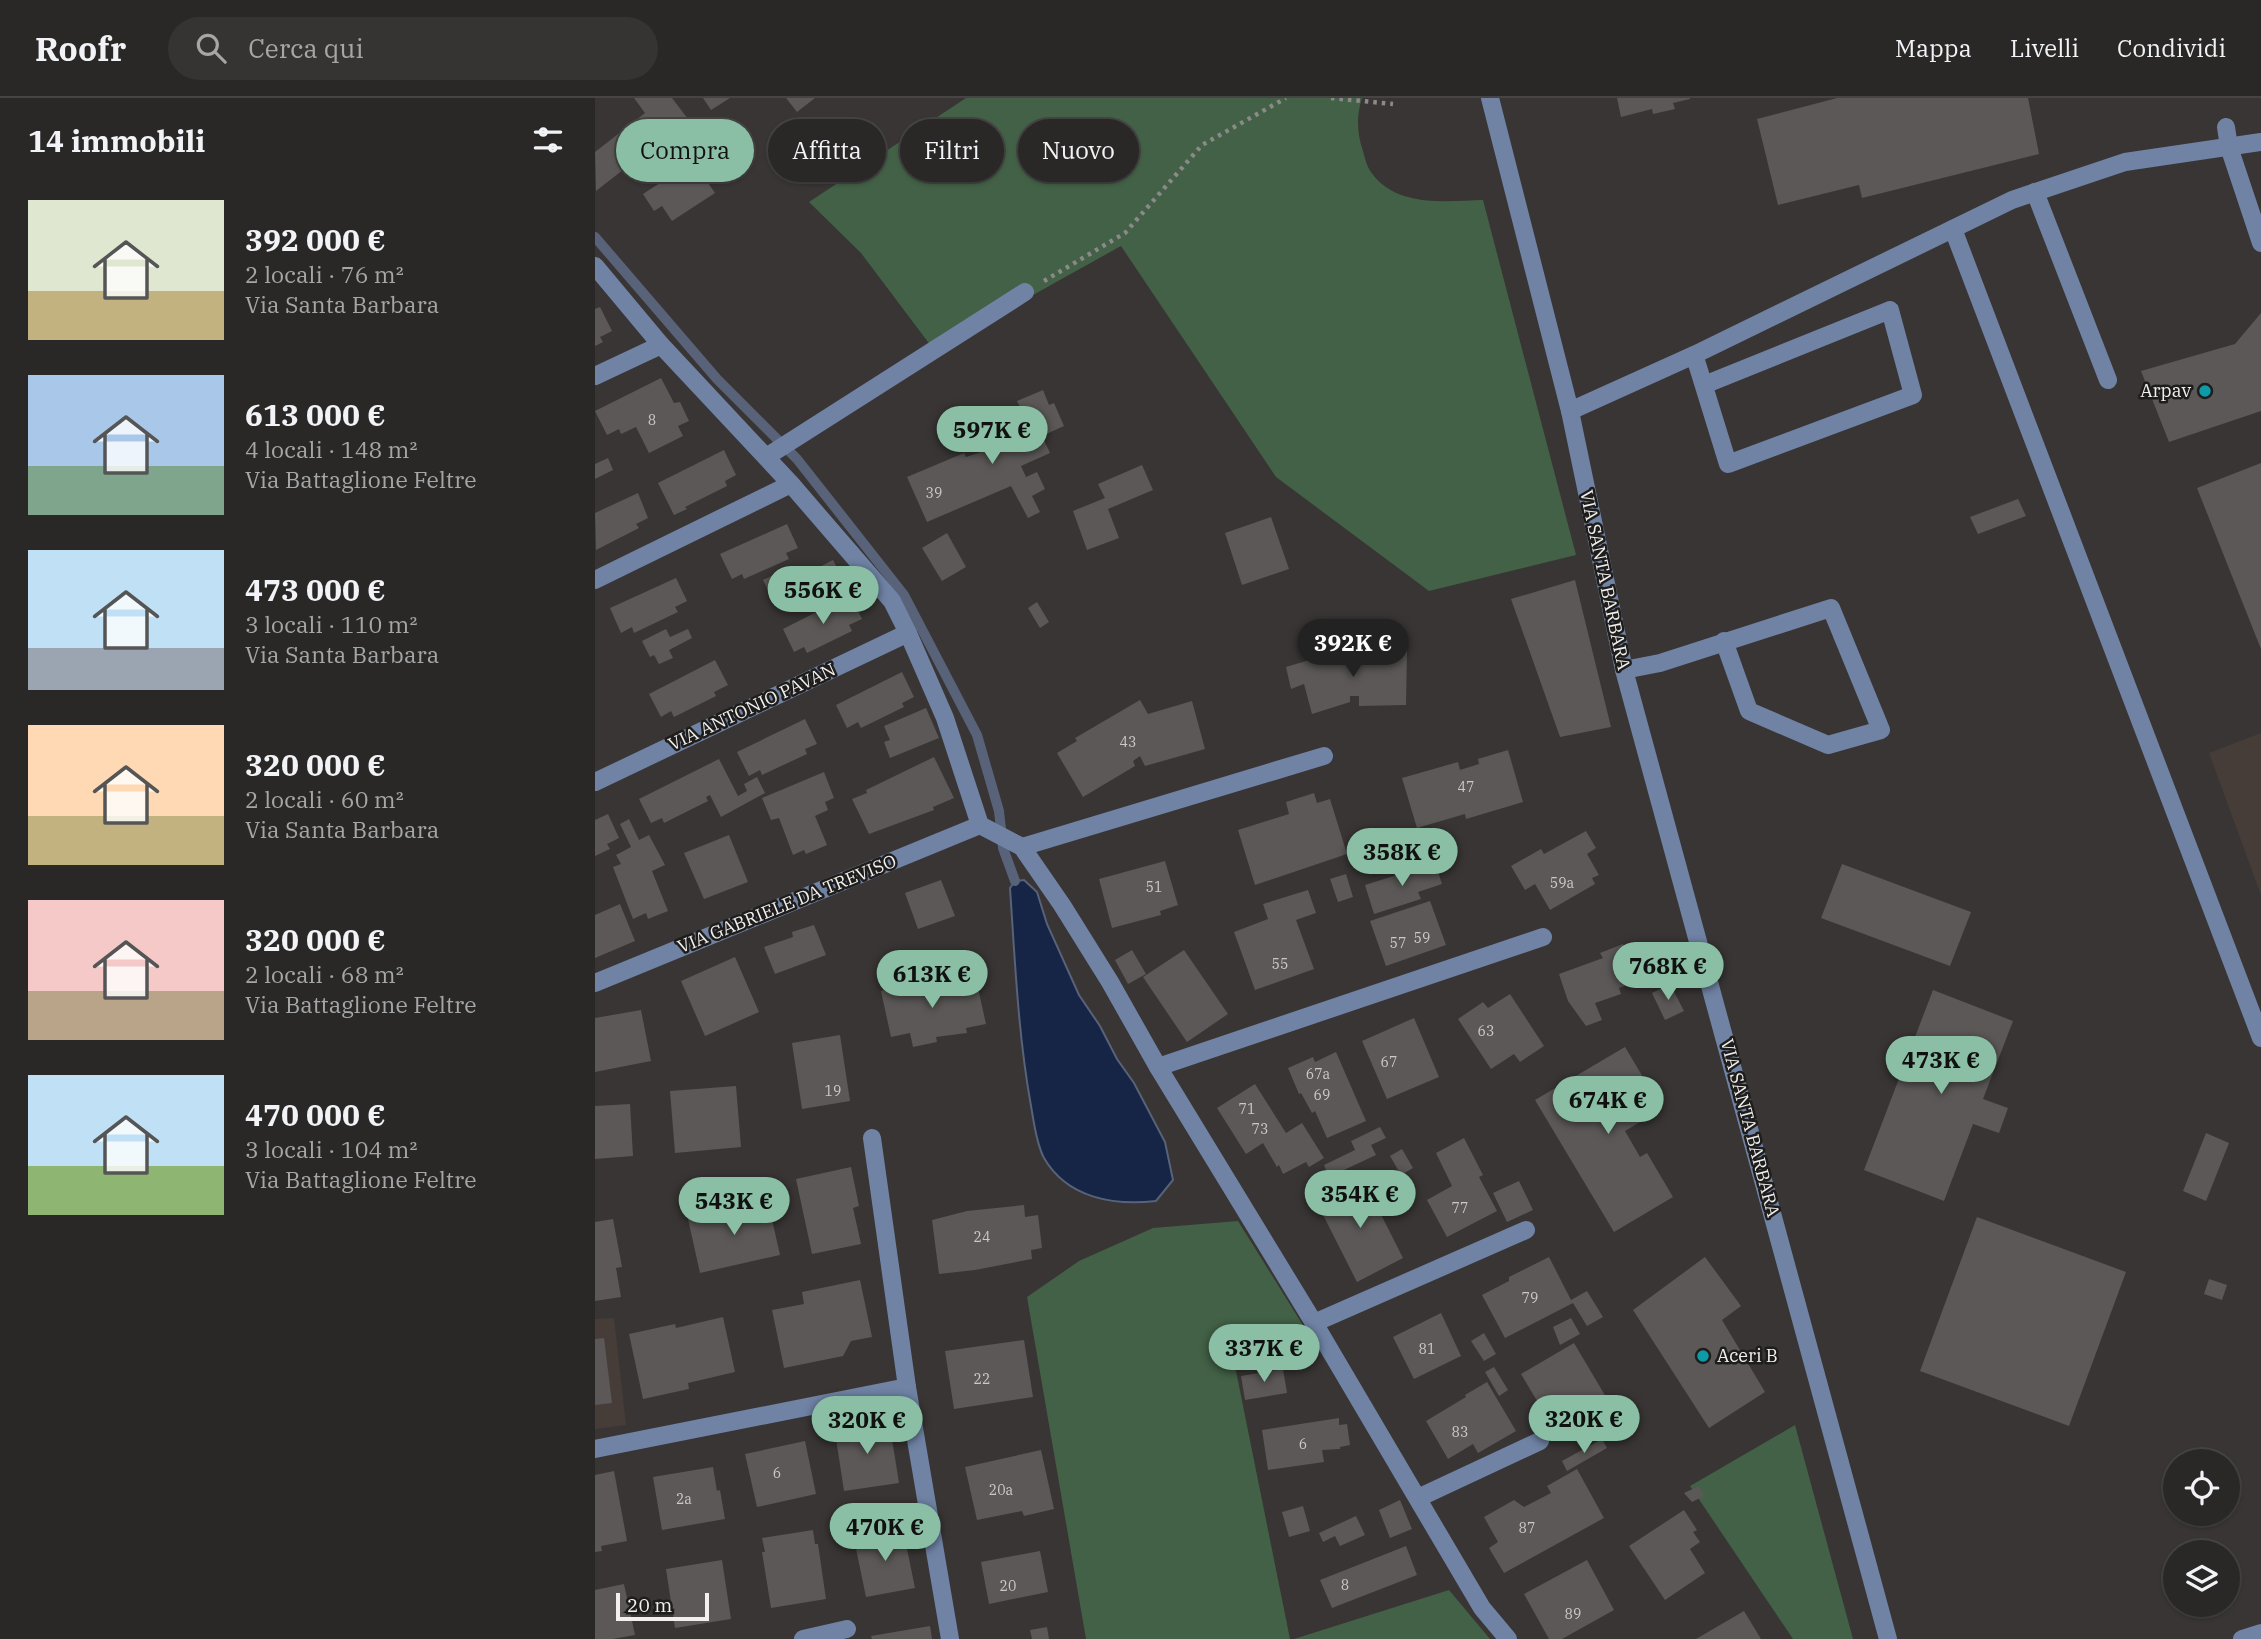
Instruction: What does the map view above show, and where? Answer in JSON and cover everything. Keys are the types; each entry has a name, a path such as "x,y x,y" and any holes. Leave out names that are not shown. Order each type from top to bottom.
{"street":[{"name":"VIA SANTA BARBARA","path":"1490,98 1570,411 1624,670 1888,1639"},
{"path":"2225,127 2229,147 2261,243"},
{"path":"1570,411 1694,355 2012,200 2125,162 2261,142"},
{"path":"2035,192 2108,380"},
{"path":"1953,229 2261,1038"},
{"path":"595,266 661,345 769,455 892,601 945,718 985,827 1018,844 1103,971 1482,1608 1508,1639"},
{"path":"769,455 1025,292"},
{"path":"1694,355 1728,464 1913,395 1890,310 1704,385"},
{"path":"595,376 661,345"},
{"path":"595,580 791,484"},
{"path":"1624,670 1660,663 1724,642 1831,608 1881,730 1828,745 1749,712 1724,642"},
{"name":"VIA ANTONIO PAVAN","path":"595,782 908,633"},
{"path":"1018,844 1324,756"},
{"name":"VIA GABRIELE DA TREVISO","path":"595,983 985,827"},
{"path":"1158,1067 1543,937"},
{"path":"872,1138 907,1387 950,1639"},
{"path":"1314,1323 1526,1230"},
{"path":"595,1449 907,1387"},
{"path":"1418,1498 1540,1440"},
{"path":"803,1639 847,1629"},
{"path":"2242,1639 2261,1633"}],"path":[{"path":"1025,292 1125,233 1202,145 1286,98"},
{"path":"1331,98 1394,104"}],"shaded area":[{"path":"2261,733 2261,895 2209,753"},
{"path":"614,1318 626,1425 595,1429 595,1319"}],"green space":[{"path":"966,98 1362,98 1358,118 1359,138 1368,168 1381,184 1394,192 1423,200 1483,200 1576,555 1429,591 1276,477 1121,246 934,350 861,253 809,202 839,182 886,182 886,151 900,142 900,182 1004,182 1004,119 934,119"},
{"path":"1238,1221 1314,1343 1234,1361 1290,1639 1086,1639 1027,1297 1079,1261 1153,1228"},
{"path":"1795,1425 1853,1639 1793,1639 1690,1486"},
{"path":"1449,1590 1490,1639 1294,1639"}],"water":[{"path":"1024,880 1037,892 1047,924 1079,995 1134,1083 1165,1142 1173,1180 1156,1201 1108,1200 1078,1191 1054,1172 1041,1152 1034,1126 1023,1052 1010,888 1015,881"}],"building":[{"path":"634,98 672,98 688,119 637,119 645,113"},
{"path":"703,98 730,98 711,110"},
{"path":"786,98 815,98 797,112"},
{"path":"1617,98 1690,99 1673,103 1675,109 1653,114 1652,109 1621,117"},
{"path":"1837,98 2028,98 2039,154 1862,198 1859,185 1778,205 1757,119"},
{"path":"616,136 616,175 596,191 595,152"},
{"path":"661,182 707,182 715,193 672,221 662,206 654,211 643,194"},
{"path":"600,307 612,331 600,337 603,342 595,346 595,309"},
{"name":"Arpav","path":"2261,313 2261,411 2169,442 2141,371 2235,344"},
{"path":"661,378 674,403 680,402 689,421 678,426 683,436 649,453 636,427 621,434 619,429 607,435 595,411"},
{"path":"1043,390 1049,405 1054,403 1064,426 1042,436 1050,453 1021,466 1026,477 1037,472 1045,489 1032,496 1040,512 1028,518 1011,486 927,522 907,477 964,453 966,457 1009,443 1003,427 1025,418 1017,401"},
{"path":"724,450 736,475 725,481 727,486 674,515 658,483"},
{"path":"608,458 613,470 595,479 595,464"},
{"path":"2261,463 2261,649 2197,488"},
{"path":"1142,465 1153,490 1108,509 1119,538 1087,550 1073,511 1105,498 1098,484"},
{"path":"638,493 648,518 636,524 639,528 596,550 595,513"},
{"path":"2018,499 2026,516 1978,534 1970,517"},
{"path":"1271,517 1289,569 1242,585 1225,533"},
{"path":"787,524 798,548 786,553 789,559 744,579 742,574 732,579 720,554"},
{"path":"947,533 966,567 942,581 922,548"},
{"path":"833,560 842,577 821,588 816,577 777,596 773,588 768,590 763,580 792,566 798,578"},
{"path":"676,578 687,601 675,607 678,612 634,633 632,627 621,633 610,608"},
{"path":"1575,580 1611,727 1560,737 1511,599"},
{"path":"850,595 862,619 849,625 852,631 807,653 804,647 794,652 783,629"},
{"path":"1037,602 1049,622 1040,628 1028,608"},
{"path":"666,629 670,637 688,629 692,638 669,650 673,658 659,664 654,655 650,657 642,641"},
{"path":"1346,649 1346,652 1407,650 1406,705 1359,706 1359,696 1350,696 1350,702 1312,714 1304,684 1291,689 1286,667"},
{"path":"715,660 728,685 714,692 716,696 674,717 671,711 661,717 649,694"},
{"path":"902,672 914,697 902,703 904,707 861,728 858,722 847,728 836,705"},
{"path":"1140,700 1148,714 1192,701 1205,749 1145,766 1140,756 1133,761 1135,766 1083,797 1057,753 1077,741 1075,738"},
{"path":"926,708 939,738 890,758 884,742 890,740 884,726"},
{"path":"805,719 817,744 805,749 807,754 762,775 760,770 749,776 737,752"},
{"path":"1508,750 1523,802 1466,819 1465,814 1417,828 1402,778 1458,762 1460,770 1479,764 1478,759"},
{"path":"934,757 954,798 933,807 934,810 869,834 852,799"},
{"path":"719,759 738,796 747,791 744,784 757,777 765,793 721,817 710,795 706,797 708,801 664,823 662,818 651,823 639,799"},
{"path":"824,772 834,798 825,802 828,810 815,816 827,845 806,854 804,850 793,855 779,818 771,820 762,798"},
{"path":"1314,793 1317,803 1330,799 1347,854 1255,885 1238,830 1289,814 1286,802"},
{"path":"608,814 619,838 607,844 610,849 595,856 595,820"},
{"path":"629,819 639,840 649,835 665,865 652,871 668,911 648,919 646,913 633,919 613,867 621,864 616,855 631,847 620,824"},
{"path":"1586,831 1596,848 1587,854 1599,875 1592,878 1595,884 1550,910 1535,884 1525,890 1511,866 1541,849 1544,854"},
{"path":"729,835 748,882 704,899 684,853"},
{"path":"1165,861 1178,905 1160,911 1161,915 1112,928 1099,879"},
{"path":"1435,863 1442,884 1418,892 1421,899 1374,914 1365,885"},
{"path":"1842,864 1971,912 1950,966 1821,918"},
{"path":"1346,874 1353,897 1338,902 1330,879"},
{"path":"941,880 955,916 918,929 905,893"},
{"path":"1308,890 1316,913 1296,920 1314,969 1255,990 1234,932 1268,919 1263,904"},
{"path":"1430,901 1446,945 1386,966 1370,921"},
{"path":"620,904 635,941 595,958 595,915"},
{"path":"814,925 826,955 775,974 764,947 793,937 792,932"},
{"path":"1623,944 1636,982 1619,988 1621,994 1595,1003 1602,1020 1586,1026 1568,1001 1559,974 1603,958 1600,953"},
{"path":"1132,950 1146,974 1128,984 1115,960"},
{"path":"1184,950 1228,1014 1187,1042 1143,977"},
{"path":"735,957 759,1012 705,1036 681,981"},
{"path":"955,976 958,992 978,988 986,1024 966,1028 967,1033 936,1037 937,1042 913,1047 910,1033 891,1037 881,991"},
{"path":"1670,984 1684,1011 1665,1020 1652,993"},
{"path":"1933,990 2013,1021 1983,1099 2008,1108 1999,1133 1973,1124 1944,1201 1864,1170"},
{"path":"1510,994 1544,1046 1520,1062 1514,1054 1491,1069 1458,1019 1483,1002 1488,1008"},
{"path":"641,1010 651,1061 595,1072 595,1018"},
{"path":"1414,1018 1439,1077 1387,1099 1362,1041"},
{"path":"840,1035 850,1101 802,1109 792,1043"},
{"path":"1625,1047 1662,1109 1625,1131 1640,1157 1647,1153 1673,1197 1614,1232 1535,1100"},
{"path":"1336,1052 1366,1121 1327,1138 1315,1111 1312,1113 1301,1093 1299,1094 1288,1068 1313,1057 1315,1062"},
{"path":"1255,1084 1286,1133 1302,1123 1324,1158 1309,1167 1306,1162 1283,1174 1263,1143 1246,1154 1217,1108"},
{"path":"736,1086 741,1147 675,1153 670,1091"},
{"path":"630,1104 633,1156 595,1159 595,1106"},
{"path":"1380,1127 1386,1138 1371,1145 1376,1155 1329,1177 1324,1165 1355,1150 1351,1141"},
{"path":"2206,1133 2229,1143 2206,1201 2183,1191"},
{"path":"1464,1138 1483,1175 1479,1177 1497,1211 1447,1237 1427,1200 1452,1186 1436,1153"},
{"path":"1402,1149 1413,1168 1401,1175 1390,1156"},
{"path":"851,1167 859,1206 853,1208 861,1244 812,1254 796,1179"},
{"path":"1363,1179 1403,1258 1357,1282 1317,1203"},
{"path":"1519,1181 1533,1210 1507,1222 1493,1193"},
{"path":"768,1202 780,1255 700,1273 688,1219"},
{"path":"1024,1205 1025,1217 1038,1215 1042,1248 1031,1250 1032,1259 939,1274 932,1220 967,1211"},
{"path":"1977,1217 2126,1272 2069,1426 1920,1371"},
{"path":"613,1219 622,1267 616,1268 621,1297 595,1301 595,1222"},
{"path":"1549,1257 1571,1300 1587,1291 1603,1317 1587,1326 1573,1303 1505,1338 1482,1295 1509,1281 1509,1277"},
{"name":"Aceri B","path":"1705,1257 1741,1306 1722,1320 1765,1392 1709,1428 1633,1310"},
{"path":"2209,1279 2227,1285 2222,1300 2204,1294"},
{"path":"860,1280 872,1337 851,1341 843,1356 784,1368 772,1310 804,1304 802,1292"},
{"path":"1441,1313 1461,1356 1414,1379 1393,1337"},
{"path":"723,1317 735,1372 688,1383 689,1389 643,1399 629,1334 675,1324 676,1328"},
{"path":"1571,1318 1580,1334 1560,1345 1553,1327"},
{"path":"1484,1333 1496,1354 1484,1361 1471,1341"},
{"path":"604,1338 612,1403 595,1405 595,1339"},
{"path":"1024,1340 1033,1397 954,1409 945,1351"},
{"path":"1574,1343 1606,1397 1553,1428 1521,1374"},
{"path":"1494,1367 1508,1390 1499,1396 1485,1372"},
{"path":"1283,1369 1287,1393 1245,1400 1241,1376"},
{"path":"1487,1382 1516,1431 1478,1453 1473,1444 1448,1459 1426,1421"},
{"path":"1339,1418 1339,1425 1347,1424 1350,1445 1340,1449 1322,1450 1324,1462 1268,1470 1262,1430"},
{"path":"889,1420 899,1483 844,1491 835,1432"},
{"path":"1602,1439 1607,1448 1567,1471 1562,1461"},
{"path":"805,1441 816,1494 757,1507 745,1454"},
{"path":"1041,1450 1054,1509 1024,1516 1022,1511 977,1520 965,1467"},
{"path":"713,1467 725,1519 662,1530 653,1477"},
{"path":"1577,1469 1604,1518 1504,1573 1489,1548 1498,1542 1484,1517 1514,1500 1524,1507 1551,1493 1547,1486"},
{"path":"614,1471 627,1541 601,1546 602,1551 595,1552 595,1475"},
{"path":"1699,1486 1704,1496 1692,1502 1684,1493"},
{"path":"1400,1500 1412,1529 1390,1538 1379,1510"},
{"path":"1303,1506 1310,1531 1289,1537 1282,1512"},
{"path":"1684,1510 1697,1530 1693,1532 1700,1542 1690,1549 1705,1573 1665,1600 1629,1546"},
{"path":"1356,1516 1365,1535 1340,1546 1335,1536 1323,1542 1319,1533"},
{"path":"903,1529 915,1588 866,1597 854,1539"},
{"path":"813,1530 815,1544 818,1544 826,1599 771,1608 762,1538"},
{"path":"1406,1546 1417,1575 1332,1608 1320,1580"},
{"path":"1040,1551 1048,1592 989,1604 981,1562"},
{"path":"722,1560 731,1619 675,1628 666,1569"},
{"path":"1587,1560 1614,1610 1562,1639 1549,1639 1524,1594"},
{"path":"624,1584 635,1635 595,1639 595,1590"},
{"path":"1744,1611 1761,1639 1696,1639"},
{"path":"930,1626 932,1639 872,1639 871,1636"},
{"path":"1047,1627 1049,1639 1032,1639 1030,1630"}],"waterway":[{"path":"595,237 717,379 797,459 904,595 977,735 999,811 1003,848 1015,881"}],"place":[{"name":"Arpav","path":"2205,391"},
{"name":"Aceri B","path":"1703,1356"}]}
